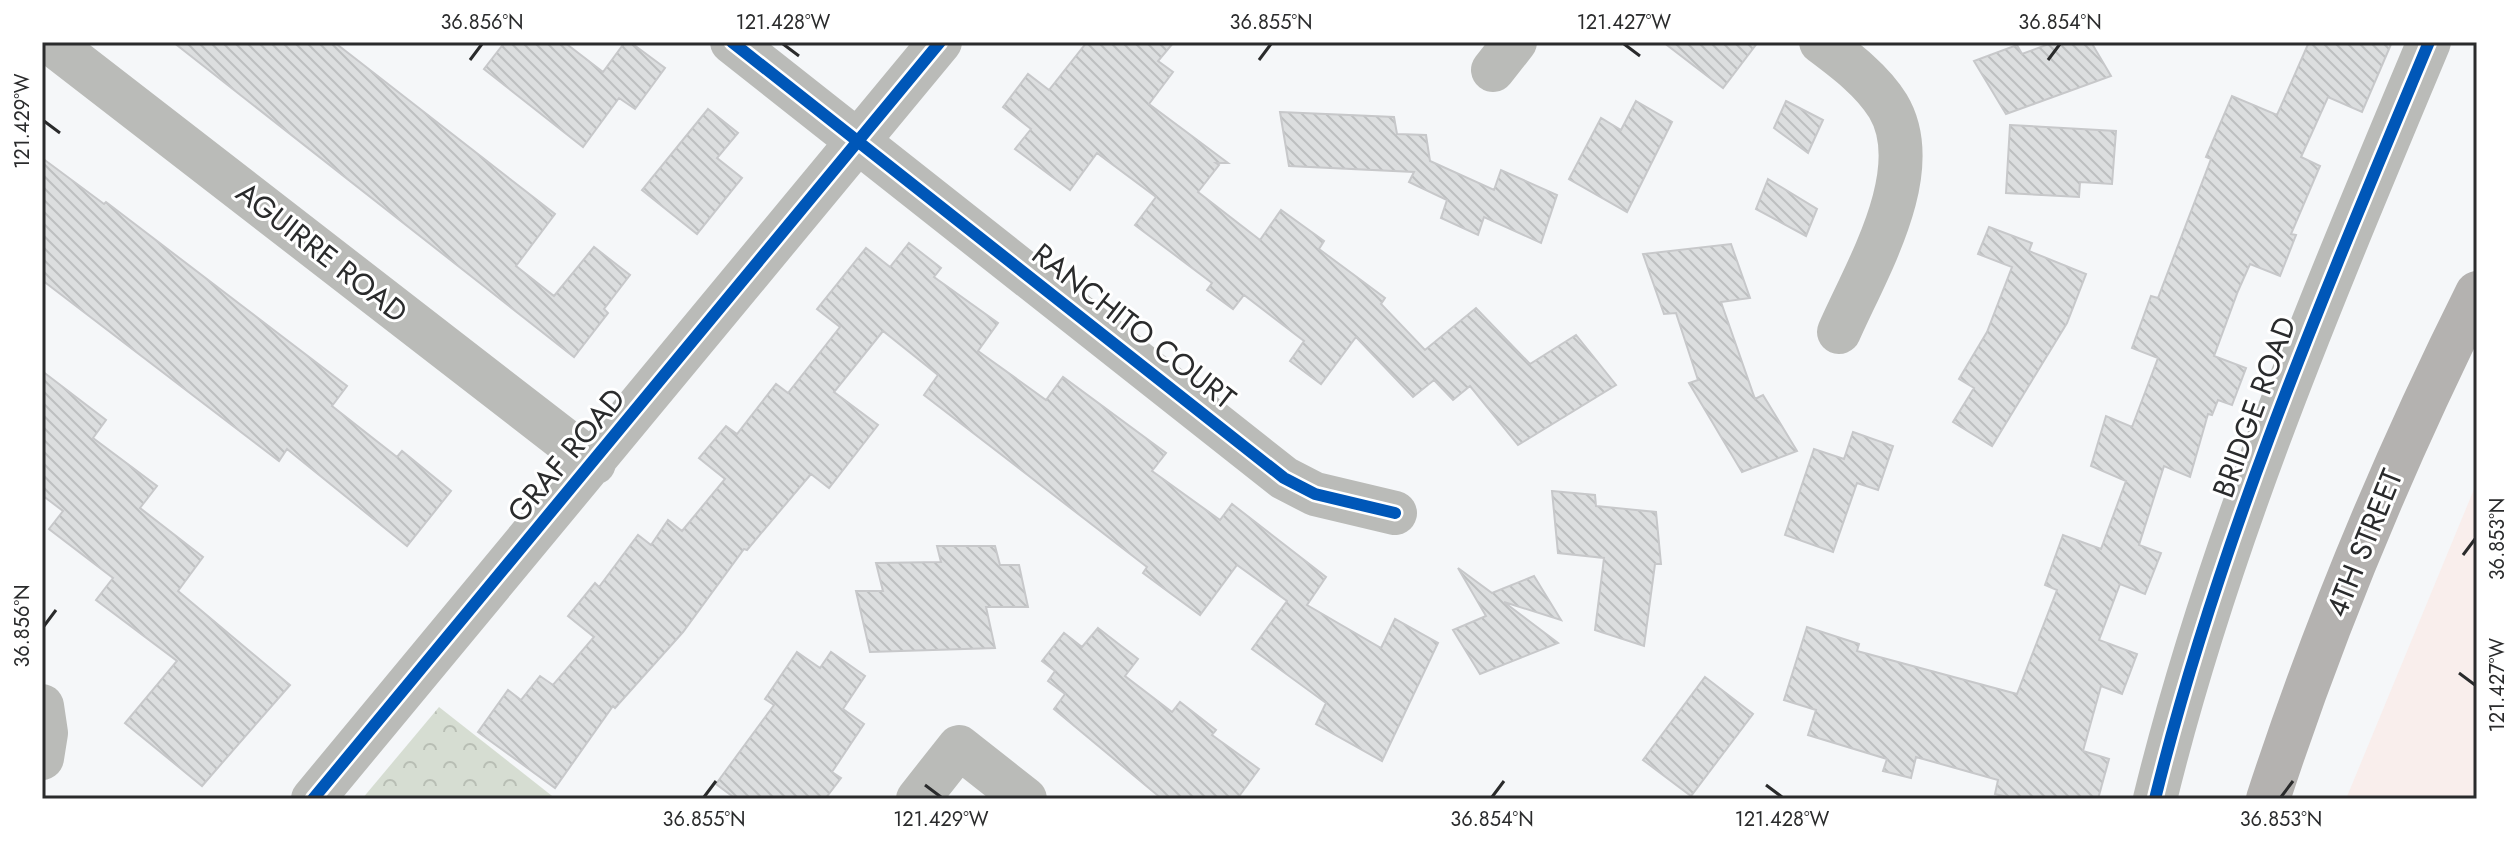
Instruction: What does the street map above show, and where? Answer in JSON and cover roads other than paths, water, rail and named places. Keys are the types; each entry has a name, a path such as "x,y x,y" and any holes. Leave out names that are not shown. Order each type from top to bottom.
{"main road":[{"name":"4TH STREET","path":"2268,799 2306,682 2412,425 2477,293"}],"street":[{"name":"AGUIRRE ROAD","path":"50,42 594,463"},
{"name":"RANCHITO COURT","path":"732,42 1284,478 1315,494 1395,513"},
{"name":"GRAF ROAD","path":"313,799 940,42"},
{"path":"1821,42 1854,68 1886,102 1902,147 1900,178 1890,212 1839,332"},
{"name":"BRIDGE ROAD","path":"2155,799 2238,527 2331,276 2429,42"},
{"path":"42,706 46,733 42,758"},
{"path":"918,799 959,747 1025,799"}]}
